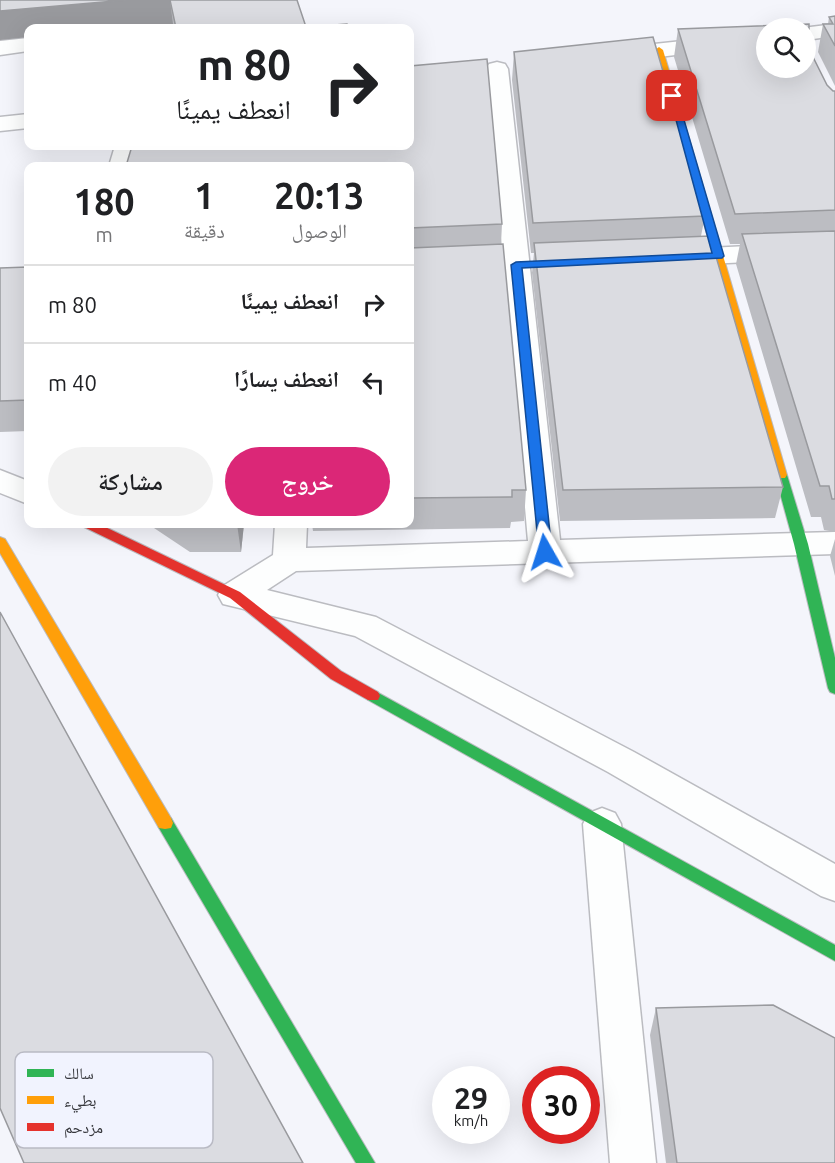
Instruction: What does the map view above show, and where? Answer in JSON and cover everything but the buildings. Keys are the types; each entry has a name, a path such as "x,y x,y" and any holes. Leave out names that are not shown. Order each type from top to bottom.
{"street":[{"path":"816,33 835,30"},
{"path":"602,57 756,39"},
{"path":"0,48 24,45"},
{"path":"659,50 801,544 835,688"},
{"path":"498,69 545,552"},
{"path":"0,124 24,121"},
{"path":"659,259 835,250"},
{"path":"97,528 235,595 364,626 621,762 835,884"},
{"path":"289,560 291,528"},
{"path":"0,542 366,1163"},
{"path":"235,595 289,560 835,543"},
{"path":"235,595 336,675 835,954"},
{"path":"602,824 633,1163"}],"traffic: fast":[{"path":"781,475 801,544 835,688"},
{"path":"373,696 835,954"},
{"path":"165,823 366,1163"}],"traffic: slow":[{"path":"659,50 781,475"},
{"path":"0,542 165,823"}],"traffic: jam":[{"path":"97,528 235,595 336,675 373,696"}],"route":[{"path":"545,552 516,265 718,256 672,96"}]}
